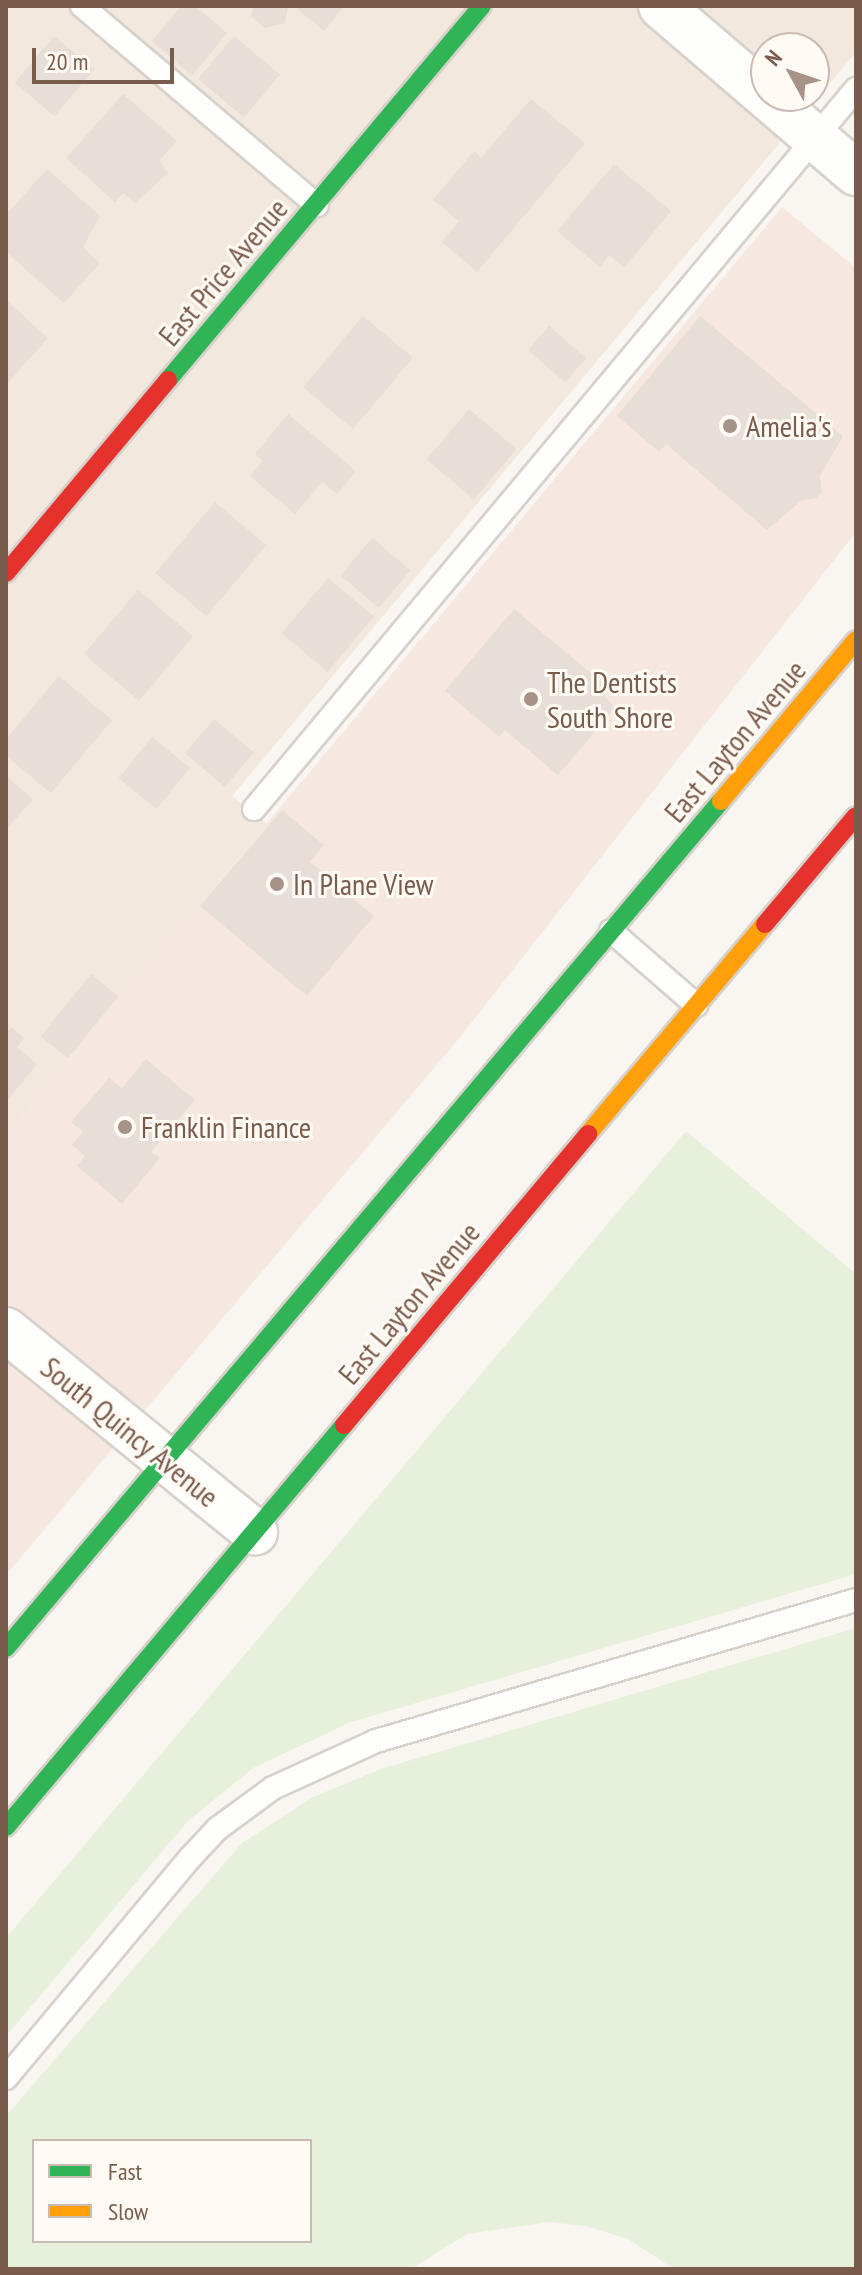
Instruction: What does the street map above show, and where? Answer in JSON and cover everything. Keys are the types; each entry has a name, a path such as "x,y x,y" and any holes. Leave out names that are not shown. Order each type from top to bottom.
{"main road":[{"name":"East Price Avenue","path":"6,573 482,6"},
{"name":"East Layton Avenue","path":"6,1648 856,641"},
{"name":"East Layton Avenue","path":"6,1827 856,816"}],"street":[{"path":"661,6 856,173"},
{"name":"South Quincy Avenue","path":"6,1330 163,1461 255,1532"}],"lane":[{"path":"82,6 317,205"},
{"path":"254,809 856,89"},
{"path":"611,931 696,1005"},
{"path":"6,2078 190,1858 217,1829 273,1788 376,1741 856,1600"}],"shaded area":[{"path":"6,6 856,6 856,52 830,83 830,32 750,32 750,112 806,112 232,796 267,824 6,1135"},
{"path":"782,207 856,268 856,532 461,1036 6,1575 6,1135"}],"green space":[{"path":"686,1131 856,1274 856,1574 351,1722 253,1768 188,1821 6,2036 6,1938"},
{"path":"856,1628 856,2269 674,2269 628,2239 586,2226 548,2222 467,2234 411,2269 6,2269 6,2116 242,1843 313,1797 381,1769"}],"building":[{"path":"181,6 195,6 227,33 192,76 152,41"},
{"path":"254,6 288,6 285,23 264,28 251,16"},
{"path":"294,6 344,6 324,31"},
{"path":"54,36 94,69 55,116 15,83"},
{"path":"234,36 280,75 244,117 198,79"},
{"path":"123,94 177,141 159,161 168,173 135,203 123,193 115,202 66,158"},
{"path":"531,99 585,143 477,272 442,242 459,221 433,200 474,151 481,158"},
{"path":"614,164 671,211 624,268 609,255 600,267 557,231"},
{"path":"47,169 100,216 83,247 100,263 64,303 6,252 6,215"},
{"path":"6,300 48,338 6,385"},
{"path":"363,316 413,358 353,429 303,387"},
{"name":"Amelia's","path":"700,316 843,436 820,476 822,492 816,498 802,500 767,530 666,444 659,452 617,416"},
{"path":"549,326 586,358 565,382 528,350"},
{"path":"469,409 516,449 474,499 427,460"},
{"path":"288,414 356,471 337,494 322,482 295,514 250,476 263,461 255,454"},
{"path":"215,502 266,545 207,616 155,573"},
{"path":"372,538 410,570 379,608 341,576"},
{"path":"328,578 374,617 328,672 282,633"},
{"path":"138,590 193,636 139,701 84,654"},
{"name":"The Dentists South Shore","path":"514,609 605,685 599,692 616,707 558,775 505,730 499,737 445,691"},
{"path":"59,676 112,720 51,793 6,756 6,739"},
{"path":"214,719 254,752 225,787 185,753"},
{"path":"152,737 190,768 157,809 119,778"},
{"path":"6,776 33,799 6,830"},
{"name":"In Plane View","path":"282,810 324,845 310,862 374,916 307,996 200,906"},
{"path":"91,974 118,996 68,1058 41,1036"},
{"path":"11,1027 24,1038 17,1047 37,1064 6,1102 6,1033"},
{"name":"Franklin Finance","path":"146,1059 195,1100 151,1152 160,1158 122,1204 77,1166 85,1156 72,1145 83,1132 71,1122 109,1078 122,1088"}],"traffic: fast":[{"path":"168,380 482,6"},
{"path":"6,1648 721,801"},
{"path":"6,1827 344,1425"}],"traffic: slow":[{"path":"721,801 856,640"},
{"path":"588,1134 765,924"}],"traffic: jam":[{"path":"6,573 168,380"},
{"path":"765,924 856,816"},
{"path":"344,1425 588,1134"}],"place":[{"name":"Amelia's","path":"730,426"},
{"name":"The Dentists South Shore","path":"531,699"},
{"name":"In Plane View","path":"277,884"},
{"name":"Franklin Finance","path":"125,1127"}]}
